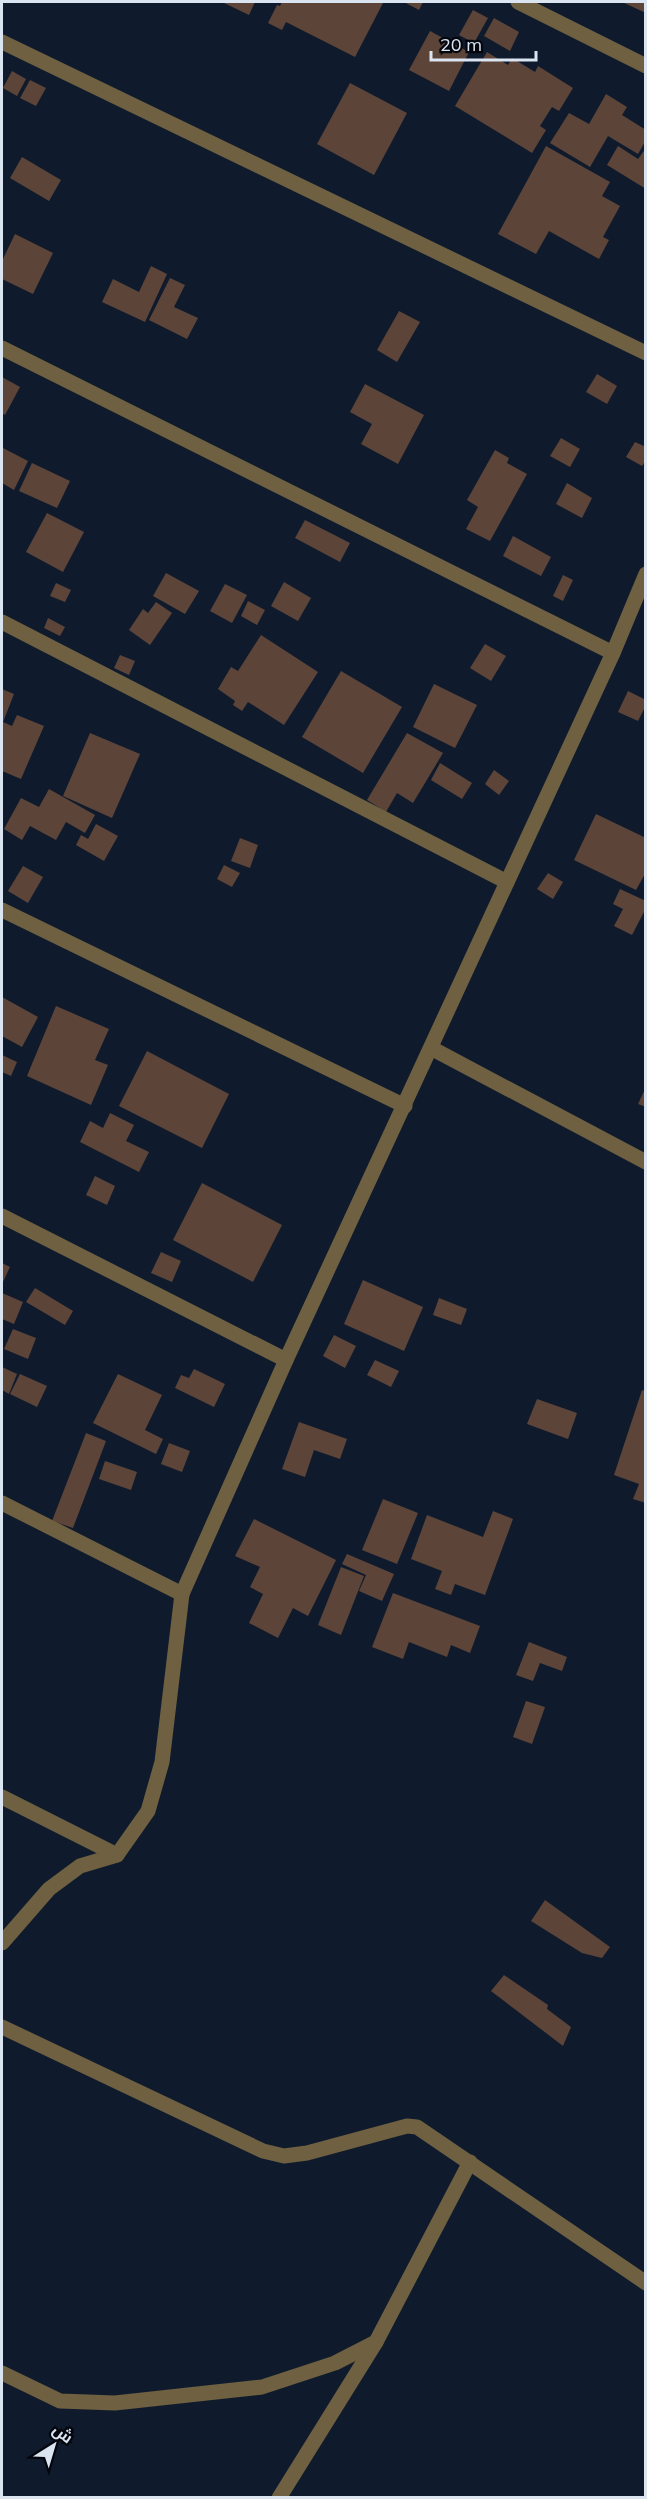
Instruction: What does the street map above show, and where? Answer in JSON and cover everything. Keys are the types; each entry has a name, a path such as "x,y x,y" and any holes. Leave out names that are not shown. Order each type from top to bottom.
{"street":[{"path":"518,2 645,66"},
{"path":"2,42 645,353"},
{"path":"2,348 613,653"},
{"path":"2,1943 49,1889 80,1866 117,1855 148,1811 162,1762 182,1594 286,1360 613,653 645,574"},
{"path":"2,622 507,882"},
{"path":"2,910 405,1106"},
{"path":"431,1048 645,1162"},
{"path":"2,1216 286,1360"},
{"path":"2,1503 182,1594"},
{"path":"2,1797 117,1855"},
{"path":"2,2027 263,2151 284,2156 307,2153 407,2126 417,2127 645,2283"},
{"path":"279,2498 376,2342 470,2162"},
{"path":"2,2373 60,2401 115,2403 166,2399 262,2387 335,2363 376,2342"}],"building":[{"path":"222,2 255,2 249,15"},
{"path":"282,2 383,3 355,57 286,22 282,30 268,23 277,5 280,6"},
{"path":"404,2 423,2 419,10"},
{"path":"622,2 646,2 646,13"},
{"path":"473,10 488,18 474,43 459,35"},
{"path":"494,18 519,32 510,51 484,36"},
{"path":"430,31 469,52 449,91 409,70"},
{"path":"487,52 508,65 512,58 535,72 538,66 573,88 559,111 552,107 540,126 546,130 532,153 455,106"},
{"path":"12,71 26,79 17,96 3,88"},
{"path":"30,80 46,88 36,106 20,98"},
{"path":"350,83 407,113 374,175 317,144"},
{"path":"606,94 627,107 622,115 646,130 646,140 638,154 608,136 590,167 550,143 569,113 589,124"},
{"path":"546,146 610,182 602,196 620,206 603,237 609,240 599,259 549,231 536,254 498,234"},
{"path":"618,146 638,159 646,148 646,189 607,165"},
{"path":"22,157 61,180 49,201 10,178"},
{"path":"15,234 53,253 33,294 2,279 2,261"},
{"path":"151,266 167,274 145,322 102,302 113,279 139,292"},
{"path":"170,278 185,285 174,307 198,318 187,339 149,320"},
{"path":"399,311 420,322 397,362 377,350"},
{"path":"597,374 617,386 607,404 586,392"},
{"path":"2,377 20,387 5,415 2,413"},
{"path":"365,384 424,415 398,464 361,444 372,424 350,412"},
{"path":"561,438 580,449 570,467 550,456"},
{"path":"635,442 646,447 646,460 642,466 626,457"},
{"path":"3,448 28,461 14,490 2,483"},
{"path":"495,450 509,458 507,463 527,474 490,541 466,529 478,507 467,500"},
{"path":"32,463 70,481 57,508 19,491"},
{"path":"567,483 592,498 582,518 556,504"},
{"path":"47,513 84,532 63,572 26,552"},
{"path":"305,520 350,543 340,562 295,538"},
{"path":"513,536 551,557 541,576 503,556"},
{"path":"166,573 199,591 185,614 153,596"},
{"path":"563,575 573,580 563,601 553,596"},
{"path":"284,582 311,598 298,621 271,606"},
{"path":"56,583 71,590 65,602 50,596"},
{"path":"225,584 247,595 232,623 210,611"},
{"path":"248,601 265,610 257,625 241,616"},
{"path":"156,602 172,613 150,645 129,630 143,609 148,613"},
{"path":"48,618 65,627 60,636 44,628"},
{"path":"261,635 318,672 284,725 248,702 242,711 233,705 235,701 218,689 231,667 238,671"},
{"path":"485,644 506,656 491,681 470,668"},
{"path":"120,655 135,661 129,675 114,668"},
{"path":"341,671 402,707 363,773 302,737"},
{"path":"434,684 477,705 455,748 413,727"},
{"path":"2,689 14,694 3,722 12,726 17,715 44,726 21,779 2,771"},
{"path":"628,691 646,700 638,721 618,712"},
{"path":"90,733 140,754 112,818 63,796"},
{"path":"407,733 443,753 413,803 397,793 386,812 367,800"},
{"path":"440,763 472,783 462,799 431,780"},
{"path":"494,770 509,781 499,795 485,784"},
{"path":"49,789 95,815 85,833 66,822 56,840 30,826 22,840 4,829 21,798 39,807"},
{"path":"596,814 646,838 646,872 636,890 574,860"},
{"path":"96,824 118,836 104,861 76,845 81,835 88,839"},
{"path":"240,838 258,845 250,868 231,861"},
{"path":"224,865 240,873 232,887 217,879"},
{"path":"23,866 43,877 28,903 8,891"},
{"path":"548,873 563,882 553,899 537,889"},
{"path":"620,889 646,901 646,908 632,935 614,926 623,909 613,904"},
{"path":"2,997 38,1017 22,1047 2,1036"},
{"path":"56,1006 109,1029 95,1060 108,1065 91,1105 27,1076"},
{"path":"147,1051 229,1094 202,1148 119,1106"},
{"path":"2,1055 17,1062 11,1076 2,1072"},
{"path":"646,1087 646,1107 638,1104"},
{"path":"110,1113 134,1125 126,1141 149,1152 139,1172 80,1142 90,1121 103,1128"},
{"path":"95,1176 115,1186 107,1205 86,1195"},
{"path":"202,1183 282,1225 253,1282 173,1240"},
{"path":"161,1252 181,1261 172,1282 151,1273"},
{"path":"2,1263 10,1267 2,1284"},
{"path":"363,1280 423,1307 404,1351 344,1324"},
{"path":"35,1288 73,1311 65,1325 26,1302"},
{"path":"2,1293 23,1302 14,1324 2,1319"},
{"path":"439,1298 467,1309 461,1325 433,1315"},
{"path":"13,1329 36,1338 28,1359 4,1349"},
{"path":"334,1335 356,1346 345,1368 323,1356"},
{"path":"375,1360 399,1371 391,1387 367,1375"},
{"path":"2,1367 17,1374 9,1394 2,1390"},
{"path":"194,1369 225,1384 214,1407 175,1388 181,1375 189,1378"},
{"path":"20,1374 47,1386 37,1407 10,1394"},
{"path":"118,1374 162,1395 145,1430 163,1439 156,1454 93,1423"},
{"path":"642,1390 646,1391 646,1503 633,1499 639,1484 614,1475"},
{"path":"537,1399 577,1413 568,1439 527,1424"},
{"path":"299,1422 347,1439 340,1459 314,1450 305,1477 282,1469"},
{"path":"86,1433 106,1441 73,1528 52,1521"},
{"path":"169,1443 190,1451 182,1472 161,1464"},
{"path":"105,1461 137,1472 131,1490 99,1479"},
{"path":"383,1499 418,1513 397,1564 362,1550"},
{"path":"493,1511 513,1519 485,1595 455,1584 451,1595 435,1589 442,1571 411,1559 427,1515 483,1537"},
{"path":"254,1519 336,1560 308,1616 293,1608 278,1638 249,1623 263,1594 250,1587 260,1567 235,1556"},
{"path":"347,1554 394,1574 382,1601 359,1591 366,1575 342,1564"},
{"path":"341,1567 364,1576 341,1635 318,1625"},
{"path":"393,1593 480,1626 470,1653 451,1645 447,1657 409,1642 403,1659 372,1647"},
{"path":"529,1642 567,1657 562,1671 540,1663 533,1681 516,1675"},
{"path":"526,1701 545,1707 532,1744 513,1737"},
{"path":"545,1900 610,1947 602,1958 582,1953 531,1921"},
{"path":"504,1975 548,2005 547,2009 571,2027 563,2046 491,1991"}]}
